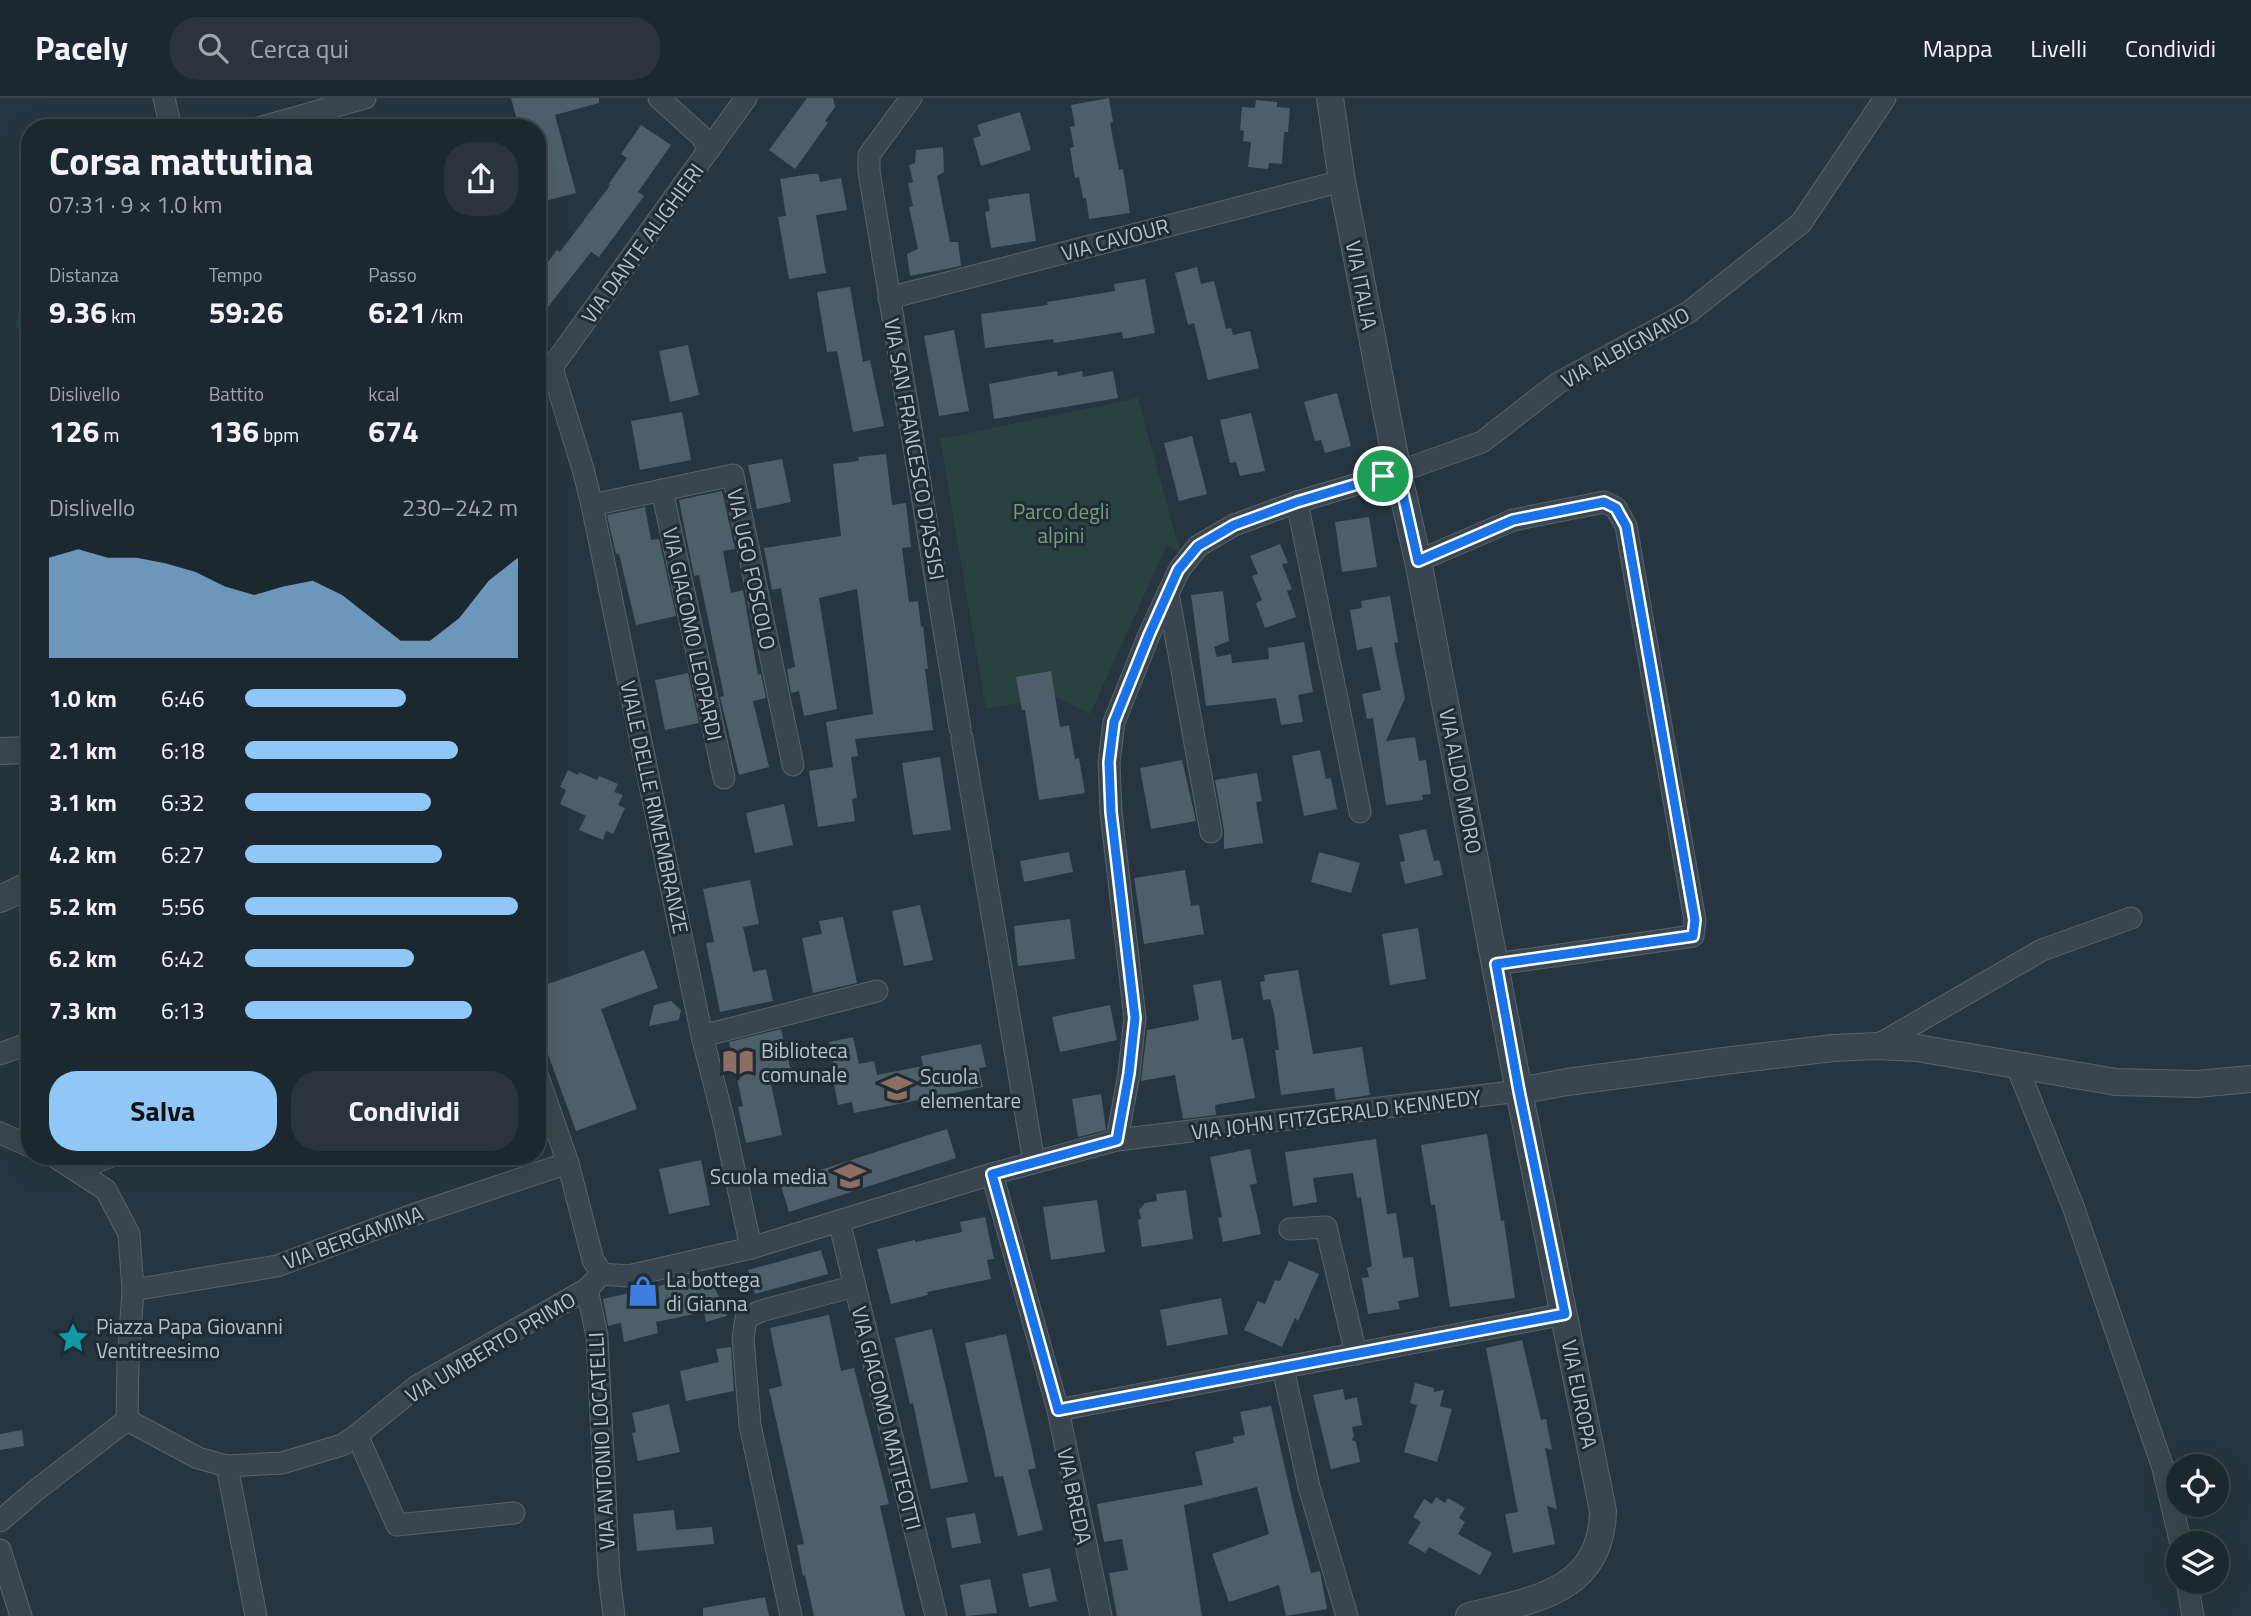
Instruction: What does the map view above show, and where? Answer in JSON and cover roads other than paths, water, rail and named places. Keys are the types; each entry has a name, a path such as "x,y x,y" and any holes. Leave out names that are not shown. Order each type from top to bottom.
{"street":[{"path":"164,98 169,119"},
{"path":"290,119 365,98"},
{"path":"659,98 702,137 709,150"},
{"name":"VIA DANTE ALIGHIERI","path":"546,377 746,98"},
{"name":"VIA SAN FRANCESCO D'ASSISI","path":"911,98 869,155 869,171 1034,1161"},
{"name":"VIA ITALIA","path":"1330,98 1342,181 1398,472"},
{"name":"VIA ALBIGNANO","path":"1117,1140 1135,1018 1111,812 1109,762 1114,722 1178,570 1198,546 1234,525 1482,442 1558,383 1689,312 1801,223 1885,98"},
{"name":"VIA CAVOUR","path":"889,298 1342,181"},
{"name":"VIALE DELLE RIMEMBRANZE","path":"552,369 592,505 702,1036 751,1248"},
{"name":"VIA ALDO MORO","path":"1398,472 1418,561 1519,1091"},
{"name":"VIA UGO FOSCOLO","path":"592,505 733,475 793,765"},
{"name":"VIA GIACOMO LEOPARDI","path":"662,490 724,778"},
{"path":"1297,502 1360,811"},
{"path":"1418,561 1513,520 1604,502 1616,508 1626,526 1695,920 1693,936 1496,964"},
{"path":"1168,593 1211,831"},
{"path":"0,751 21,750"},
{"path":"0,899 21,889"},
{"path":"1876,1046 2042,950 2131,918"},
{"path":"702,1036 877,990"},
{"path":"0,1054 21,1046"},
{"name":"VIA JOHN FITZGERALD KENNEDY","path":"602,1274 628,1276 751,1248 1034,1161 1117,1140 1519,1091 1731,1060 1833,1048 1876,1046 1917,1048 2116,1082 2197,1084 2251,1079"},
{"path":"2016,1064 2073,1206 2163,1468 2178,1531"},
{"name":"VIA EUROPA","path":"1469,1616 1538,1598 1567,1585 1589,1562 1603,1524 1602,1498 1519,1091"},
{"path":"546,1100 568,1163 593,1260 602,1274 587,1289"},
{"path":"0,1133 21,1142"},
{"name":"VIA BERGAMINA","path":"133,1290 277,1266 407,1217 568,1163"},
{"path":"0,1521 127,1420 133,1290 129,1234 106,1190 69,1165"},
{"path":"78,1170 90,1165"},
{"name":"VIA BREDA","path":"992,1174 1058,1410 1101,1616"},
{"name":"VIA GIACOMO MATTEOTTI","path":"839,1221 936,1616"},
{"path":"1290,1228 1326,1227 1356,1354"},
{"path":"791,1616 750,1425 743,1338 746,1318 761,1311 855,1286"},
{"name":"VIA UMBERTO PRIMO","path":"127,1420 198,1458 227,1466 282,1463 342,1445 417,1386 587,1289"},
{"name":"VIA ANTONIO LOCATELLI","path":"587,1289 597,1336 608,1575 614,1616"},
{"path":"1058,1410 1565,1314"},
{"path":"1283,1368 1309,1487 1348,1616"},
{"path":"357,1435 397,1525 514,1513"},
{"path":"227,1466 256,1616"},
{"path":"0,1550 21,1616"},
{"path":"2189,1594 2193,1616"}],"place":[{"name":"Biblioteca comunale","path":"738,1062"},
{"name":"Scuola elementare","path":"897,1088"},
{"name":"Scuola media","path":"850,1176"},
{"name":"La bottega di Gianna","path":"643,1291"},
{"name":"Piazza Papa Giovanni Ventitreesimo","path":"73,1338"}],"park label":[{"name":"Parco degli alpini","path":"1061,523"}]}
